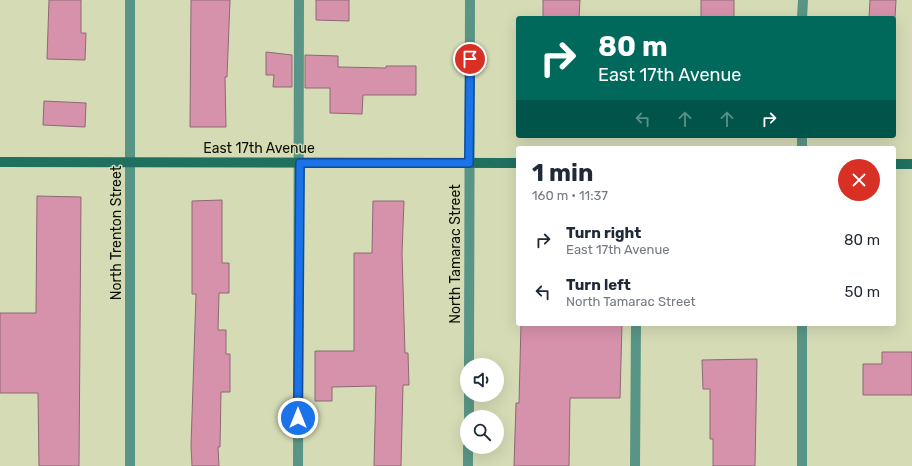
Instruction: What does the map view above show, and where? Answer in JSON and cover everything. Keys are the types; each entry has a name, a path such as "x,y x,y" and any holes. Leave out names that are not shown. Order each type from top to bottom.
{"street":[{"name":"North Trenton Street","path":"130,0 130,466"},
{"path":"298,466 300,0"},
{"name":"North Tamarac Street","path":"469,358 470,0"},
{"path":"802,0 802,16"},
{"name":"East 17th Avenue","path":"0,162 516,163"},
{"path":"896,164 912,164"},
{"path":"635,466 636,326"},
{"path":"802,326 802,466"},
{"path":"468,454 468,466"}],"building":[{"path":"49,0 81,0 81,33 86,33 85,60 47,59"},
{"path":"191,0 230,0 227,77 225,77 226,127 190,127"},
{"path":"316,0 349,0 349,21 316,20"},
{"path":"543,0 580,0 579,16 543,16"},
{"path":"701,0 734,0 734,16 701,16"},
{"path":"870,0 896,0 895,16 869,16"},
{"path":"266,52 292,55 292,87 273,87 274,75 266,75"},
{"path":"305,55 338,56 338,67 386,68 386,66 416,66 416,95 363,95 362,114 330,113 330,88 305,88"},
{"path":"44,101 86,103 85,127 43,125"},
{"path":"37,196 81,197 79,466 39,466 38,393 0,393 0,313 36,313"},
{"path":"222,200 222,263 229,263 229,293 219,293 218,330 226,330 226,354 230,354 230,392 221,392 220,447 218,447 219,466 192,466 191,446 196,294 192,294 192,201"},
{"path":"373,201 404,201 402,253 405,353 408,353 409,385 403,385 401,466 374,466 376,386 332,387 332,401 315,401 315,351 354,351 354,253 372,253"},
{"path":"521,326 622,326 620,398 570,398 569,466 514,466 516,403 519,403"},
{"path":"882,352 912,352 912,395 863,395 863,364 882,364"},
{"path":"757,359 755,466 713,466 713,439 710,439 710,389 703,389 702,360"}],"route":[{"path":"298,418 300,163 469,163 470,59"}]}
